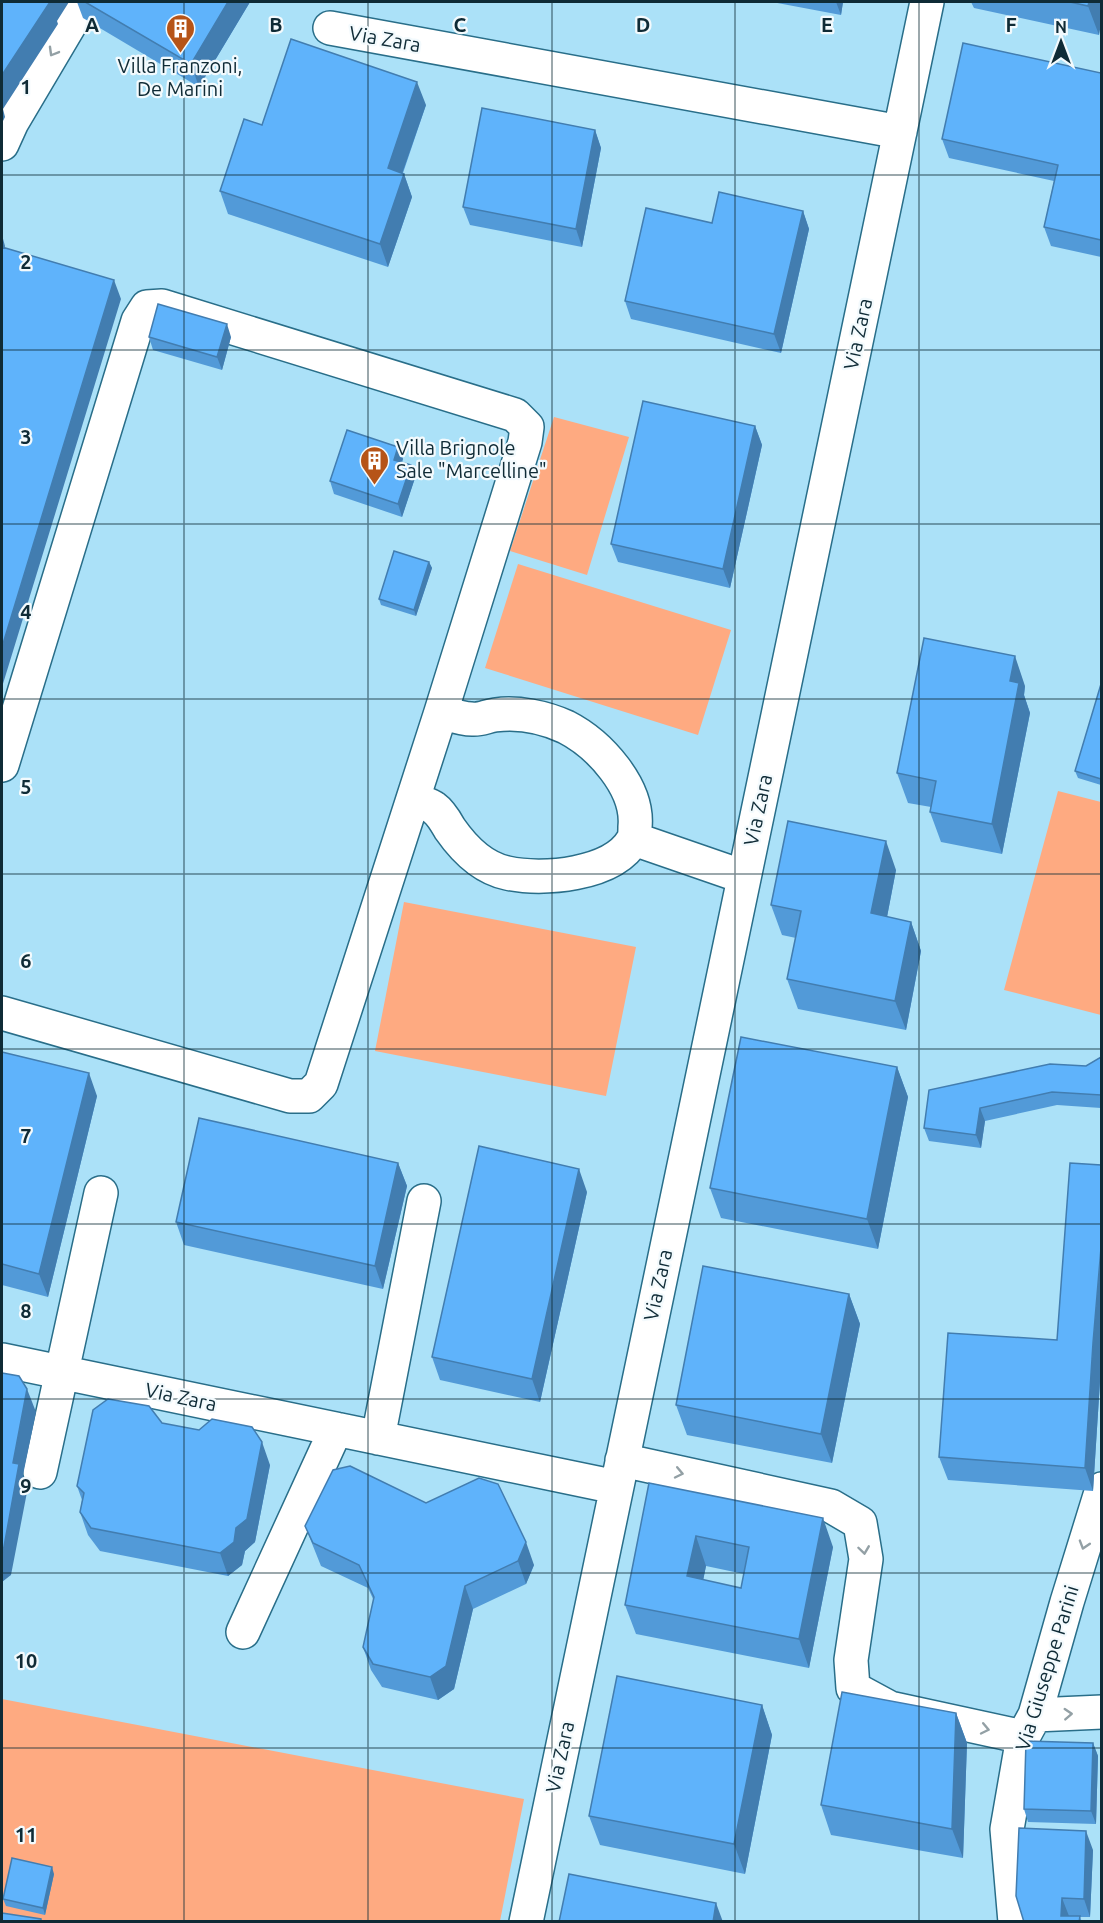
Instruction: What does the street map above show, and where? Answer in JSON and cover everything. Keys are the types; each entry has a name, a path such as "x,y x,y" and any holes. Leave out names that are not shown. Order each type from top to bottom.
{"street":[{"path":"2,144 12,122 83,2"},
{"name":"Via Zara","path":"526,1922 927,2"},
{"name":"Via Zara","path":"330,28 900,132"},
{"path":"2,765 138,321 147,307 162,306 515,415 527,427 525,442 441,712 321,1084 309,1096 290,1096 2,1013"},
{"path":"413,799 434,807 455,837 475,858 504,873 520,876 548,876 597,867 623,852 634,839 636,820 634,803 602,754 579,735 549,720 531,716 494,715 476,720 441,712"},
{"path":"634,839 744,877"},
{"path":"40,1472 101,1193"},
{"path":"378,1437 424,1201"},
{"name":"Via Zara","path":"2,1360 378,1437 619,1474"},
{"path":"243,1632 336,1429"},
{"path":"619,1474 831,1506 860,1523 866,1559 850,1660 854,1688 890,1708 1029,1726 1101,1712"},
{"name":"Via Giuseppe Parini","path":"1015,1922 1007,1829 1029,1726 1101,1490"}],"shaded area":[{"path":"554,417 629,437 587,575 510,551"},
{"path":"518,564 731,630 698,735 485,668"},
{"path":"1058,791 1101,802 1101,1015 1004,990"},
{"path":"404,902 636,947 606,1096 375,1051"},
{"path":"2,1699 524,1799 500,1921 2,1921"}],"building":[{"path":"2,2 50,2 2,75"},
{"path":"85,2 228,2 191,64"},
{"path":"1070,2 1089,2 1088,6"},
{"path":"291,39 417,82 388,168 404,174 380,244 220,191 244,119 262,125"},
{"path":"963,43 1101,73 1101,240 1044,227 1058,165 942,139"},
{"path":"482,108 595,130 576,229 463,207"},
{"path":"719,192 803,211 774,334 625,301 646,208 712,223"},
{"path":"2,247 114,280 2,647"},
{"path":"158,304 227,324 217,357 149,337"},
{"path":"643,401 755,426 723,569 611,544"},
{"name":"Villa Brignole Sale \"Marcelline\"","path":"347,430 398,447 394,460 411,465 398,504 330,481"},
{"path":"394,551 429,562 414,610 379,599"},
{"path":"924,638 1015,656 1010,681 1019,683 992,824 930,812 936,781 897,773"},
{"path":"1101,684 1101,779 1075,771"},
{"path":"788,821 886,841 871,913 911,922 895,1001 787,979 801,911 771,905"},
{"path":"741,1037 897,1067 867,1219 710,1188"},
{"path":"2,1052 89,1073 39,1274 2,1264"},
{"path":"1101,1057 1101,1095 1052,1092 980,1108 976,1135 924,1128 929,1090 1050,1064 1086,1066"},
{"path":"199,1118 398,1163 375,1266 176,1222"},
{"path":"479,1146 579,1169 532,1379 432,1357"},
{"path":"1070,1163 1101,1165 1101,1248 1085,1468 939,1457 948,1333 1057,1340"},
{"path":"703,1266 849,1294 821,1434 676,1405"},
{"path":"2,1373 19,1376 27,1389 13,1463 19,1464 2,1553"},
{"path":"108,1399 149,1406 162,1423 199,1430 212,1419 252,1427 262,1442 247,1519 236,1528 234,1542 220,1553 91,1528 80,1512 84,1493 77,1486 93,1410"},
{"path":"350,1466 426,1503 479,1478 498,1484 526,1542 518,1561 465,1586 446,1666 430,1677 373,1664 363,1647 374,1597 359,1565 313,1543 305,1526 333,1470"},
{"path":"649,1483 823,1518 799,1639 625,1605","holes":["696,1536 749,1547 741,1588 687,1576"]},
{"path":"617,1676 762,1705 734,1844 589,1816"},
{"path":"842,1692 956,1713 952,1829 821,1805"},
{"path":"1026,1741 1093,1743 1091,1811 1024,1809"},
{"path":"1019,1828 1086,1831 1084,1899 1062,1898 1061,1916 1080,1916 1079,1922 1024,1922 1016,1896"},
{"path":"12,1858 52,1867 43,1908 3,1899"},
{"path":"569,1874 716,1903 713,1922 559,1922"},
{"path":"2,1913 41,1919 41,1922 2,1922"}],"place":[{"name":"Villa Franzoni, De Marini","path":"180,54"},
{"name":"Villa Brignole Sale \"Marcelline\"","path":"375,486"}]}
